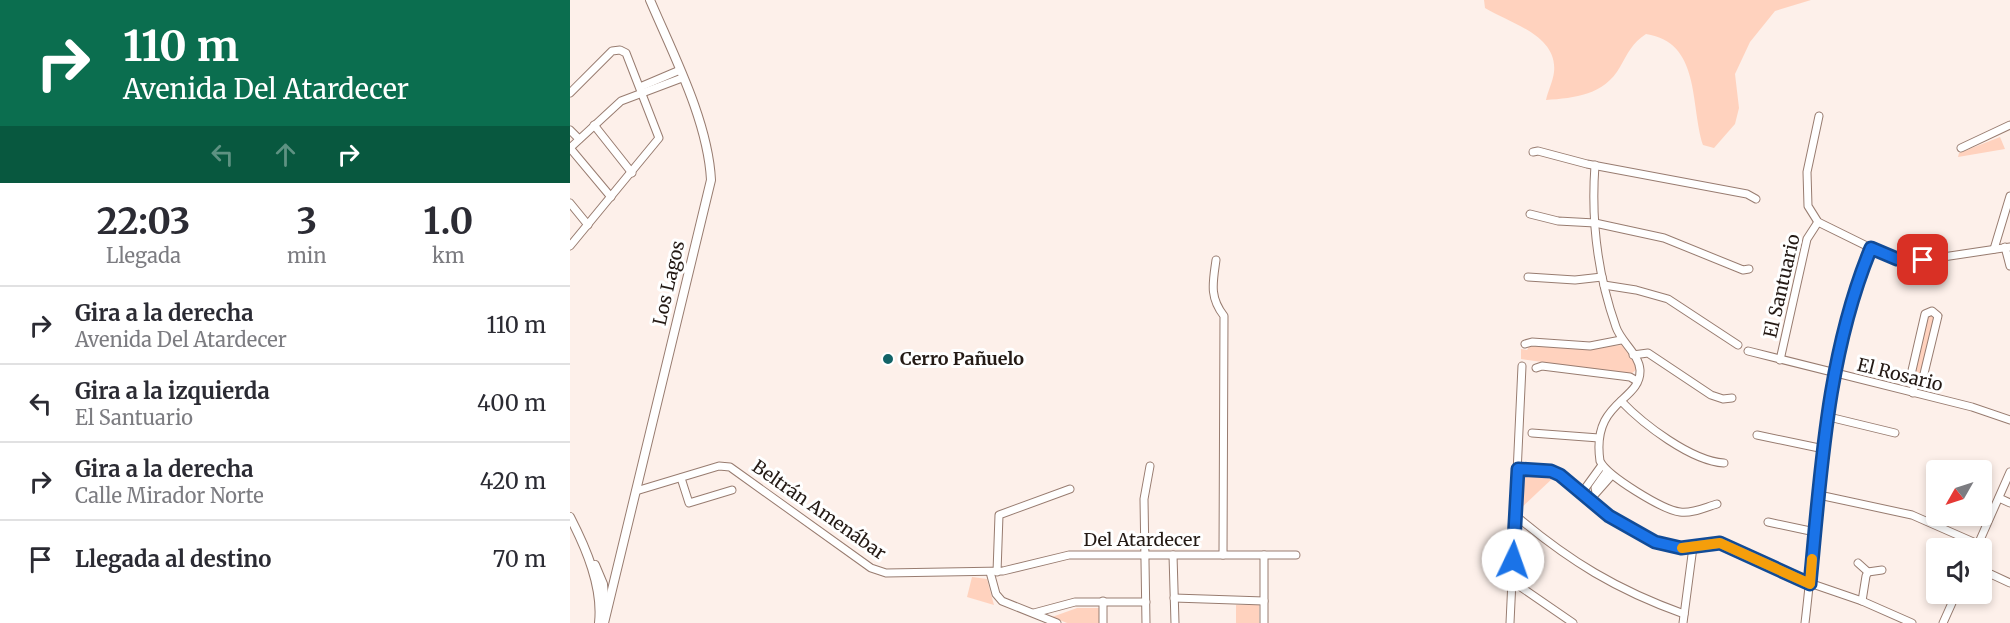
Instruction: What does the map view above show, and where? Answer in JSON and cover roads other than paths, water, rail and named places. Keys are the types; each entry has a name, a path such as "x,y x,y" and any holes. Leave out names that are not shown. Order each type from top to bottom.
{"main road":[{"name":"Los Lagos","path":"604,623 711,180 710,156 681,74 650,0"},
{"path":"570,517 597,568 604,623"},
{"path":"599,623 601,593 614,580"}],"street":[{"path":"570,93 612,51 620,50 626,53 659,138 570,246"},
{"path":"611,197 570,148 621,101 641,90 681,74"},
{"path":"1819,116 1807,172 1808,206 1818,222 1890,257 1917,261 2008,247 2010,266"},
{"path":"594,125 632,173"},
{"path":"1961,148 2010,125"},
{"path":"570,130 579,140"},
{"path":"1533,152 1538,151 1595,165 1747,194 1756,199"},
{"path":"1595,165 1595,223 1603,281 1621,340 1634,355 1640,370 1637,381 1606,416 1599,438 1602,465 1610,473 1673,511 1687,512 1717,504"},
{"path":"1994,249 2009,200"},
{"path":"570,203 588,225"},
{"path":"1530,214 1558,221 1595,223 1669,239 1743,270 1749,269"},
{"name":"El Santuario","path":"1780,360 1808,239 1818,222"},
{"path":"1805,623 1824,449 1835,374 1847,314 1871,248"},
{"path":"1216,260 1212,291 1216,306 1224,316 1223,555"},
{"path":"1528,277 1603,281 1668,299 1738,345"},
{"path":"1932,311 1938,316 1922,382 1913,390 1910,379 1925,314 1932,311"},
{"path":"1524,344 1532,342 1590,346 1621,340"},
{"name":"El Rosario","path":"1748,351 1835,374 1913,390 2010,420"},
{"path":"1634,355 1648,352 1712,395 1723,399 1732,398"},
{"path":"1510,623 1522,366"},
{"path":"1536,368 1542,366 1630,377 1637,381"},
{"path":"1621,401 1636,416 1671,441 1709,460 1724,463"},
{"path":"1829,417 1894,433"},
{"path":"1532,433 1599,438"},
{"path":"1757,435 1824,449"},
{"path":"1581,494 1602,465"},
{"name":"Beltrán Amenábar","path":"636,491 719,466 730,467 879,571 938,574 993,572"},
{"path":"1146,623 1144,499 1150,466"},
{"path":"1518,469 1555,473 1589,501 1655,542 1675,547 1720,543 1810,584 1862,601 1912,623"},
{"path":"1981,538 2010,472"},
{"path":"1589,501 1596,492 1595,488 1610,473"},
{"path":"681,478 689,503 732,490"},
{"path":"1058,623 1000,599 993,572 999,515 1070,489"},
{"path":"1819,495 1912,515 1959,538"},
{"path":"1999,498 2010,503"},
{"path":"1515,514 1587,570 1626,591 1684,614"},
{"path":"1768,522 1815,532"},
{"path":"1683,623 1693,547"},
{"name":"Del Atardecer","path":"993,572 1069,555 1296,555"},
{"path":"1173,555 1175,623"},
{"path":"1264,555 1264,623"},
{"path":"1858,563 1868,572"},
{"path":"1868,572 1882,570"},
{"path":"1862,601 1868,572"},
{"path":"1992,575 2010,583"},
{"path":"1512,581 1572,623"},
{"path":"1174,598 1264,600"},
{"path":"1103,601 1103,623"},
{"path":"1034,613 1075,602 1146,602"},
{"path":"1943,623 1952,604"}],"place":[{"name":"Cerro Pañuelo","path":"888,359"}]}
